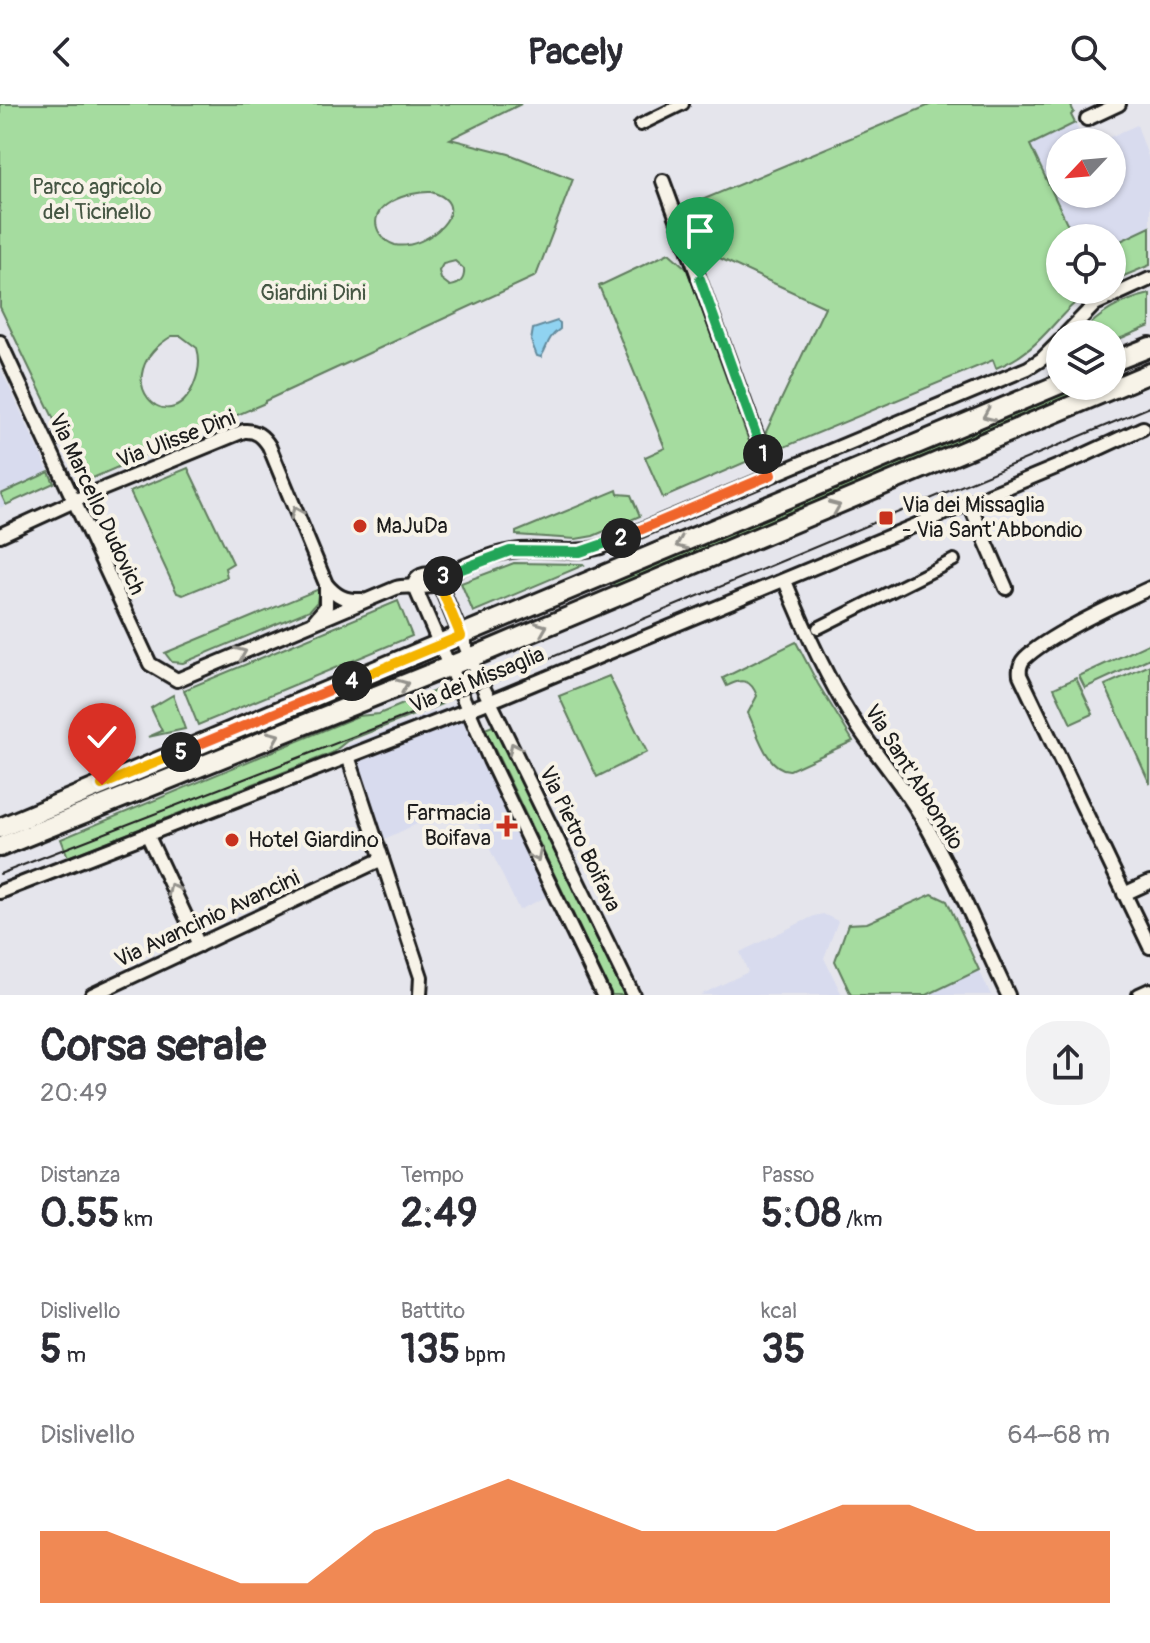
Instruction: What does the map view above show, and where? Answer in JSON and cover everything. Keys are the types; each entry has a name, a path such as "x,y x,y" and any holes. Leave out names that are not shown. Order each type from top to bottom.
{"main road":[{"path":"1126,356 1150,347"},
{"name":"Via dei Missaglia","path":"0,847 470,658 1150,373"},
{"path":"0,828 1046,390"}],"street":[{"path":"640,125 683,104"},
{"path":"1087,119 1119,104"},
{"path":"663,181 771,475"},
{"path":"1080,320 1095,304 1150,279"},
{"name":"Via Marcello Dudovich","path":"0,342 150,664 177,680 305,626"},
{"path":"305,626 396,588 432,586 437,578 510,551 580,552 601,547 1028,368 1046,355"},
{"name":"Via dei Missaglia","path":"0,892 490,701 785,581 1143,428"},
{"name":"Via Ulisse Dini","path":"0,535 74,501 239,433 252,431 262,436 269,446 326,584"},
{"path":"969,503 1006,588"},
{"path":"818,628 954,560"},
{"name":"Via dei Missaglia","path":"437,578 470,658"},
{"name":"Via Sant'Abbondio","path":"785,581 823,667 854,720 921,816 1008,995"},
{"path":"326,584 343,599 369,600"},
{"path":"305,626 326,607 326,584"},
{"name":"Via dei Missaglia","path":"414,585 448,666"},
{"path":"1150,588 1044,645 1024,659 1019,669 1150,947"},
{"name":"Via Pietro Boifava","path":"470,658 633,995"},
{"name":"Via Pietro Boifava","path":"448,666 603,995"},
{"path":"348,756 421,977 420,995"},
{"path":"147,834 199,945"},
{"name":"Via Avancinio Avancini","path":"92,995 382,859"},
{"path":"1124,894 1150,882"},
{"path":"1139,995 1150,990"}],"shaded area":[{"path":"1137,125 1150,162 1150,227 1126,238 1126,224 1067,224 1060,208 1126,208 1126,130"},
{"path":"1046,137 1046,178 1030,144"},
{"path":"0,367 54,483 0,508"},
{"path":"458,703 550,895 519,910 467,801 380,841 348,745"},
{"path":"823,914 838,921 824,958 842,995 700,995 748,972 740,952"},
{"path":"979,970 991,995 928,995"}],"green space":[{"path":"0,104 521,104 450,139 509,154 573,179 536,276 265,403 86,481 0,307","holes":["431,192 445,198 450,207 443,226 420,241 407,245 395,245 383,238 376,224 383,208 401,197","455,261 464,269 461,281 450,286 441,279 439,271 443,264","172,336 181,336 197,348 199,366 194,384 183,401 171,408 158,406 148,398 142,385 143,369 152,352"]},
{"path":"932,104 1070,104 1075,123 1065,128 1046,128 1046,137 1030,145 1046,179 1046,208 1060,208 1067,224 1046,224 1046,304 1074,304 1058,320 1046,320 1046,332 1013,360 996,368 993,360 770,453 764,436 825,307 698,248 685,207"},
{"path":"1150,227 1150,265 1126,275 1126,238"},
{"path":"669,253 687,269 755,458 663,498 645,457 665,448 599,286"},
{"path":"1150,294 1150,326 1126,336 1126,320 1096,320 1112,308"},
{"path":"1046,399 1062,400 615,588 612,580"},
{"path":"188,468 233,563 225,568 227,577 183,595 177,593 130,492"},
{"path":"49,472 54,483 6,505 1,494"},
{"path":"617,490 618,494 631,495 640,516 593,536 576,539 516,535 516,532"},
{"path":"514,563 584,565 473,612 461,583"},
{"path":"319,589 317,602 310,610 183,663 172,662 165,653"},
{"path":"398,601 412,636 198,725 184,690"},
{"path":"796,642 853,741 790,770 775,764 759,739 748,713 757,696 752,686 741,681 727,686 723,678"},
{"path":"1150,643 1150,658 1085,688 1079,676"},
{"path":"1150,665 1150,784 1105,685"},
{"path":"609,676 647,752 597,777 559,696"},
{"path":"1076,678 1093,714 1071,724 1054,688"},
{"path":"437,690 442,704 347,741 332,753 68,857 61,839 358,716 379,714"},
{"path":"173,695 185,729 148,737 162,731 151,708"},
{"path":"495,725 624,995 612,995 485,729"},
{"path":"932,894 947,901 979,970 927,995 851,995 835,961 848,924 867,923"}],"water":[{"path":"557,321 560,329 550,339 541,357 537,356 531,341 533,329"}],"tram line":[{"path":"0,874 483,686 1150,407"}],"place":[{"name":"Via dei Missaglia - Via Sant'Abbondio","path":"886,518"},
{"name":"MaJuDa","path":"360,526"},
{"name":"Farmacia Boifava","path":"507,826"},
{"name":"Hotel Giardino","path":"232,840"}],"route":[{"path":"102,785 461,636 437,578 510,551 580,552 601,547 771,475 700,279"}],"park label":[{"name":"Parco agricolo del Ticinello","path":"97,200"},
{"name":"Giardini Dini","path":"313,293"}]}
